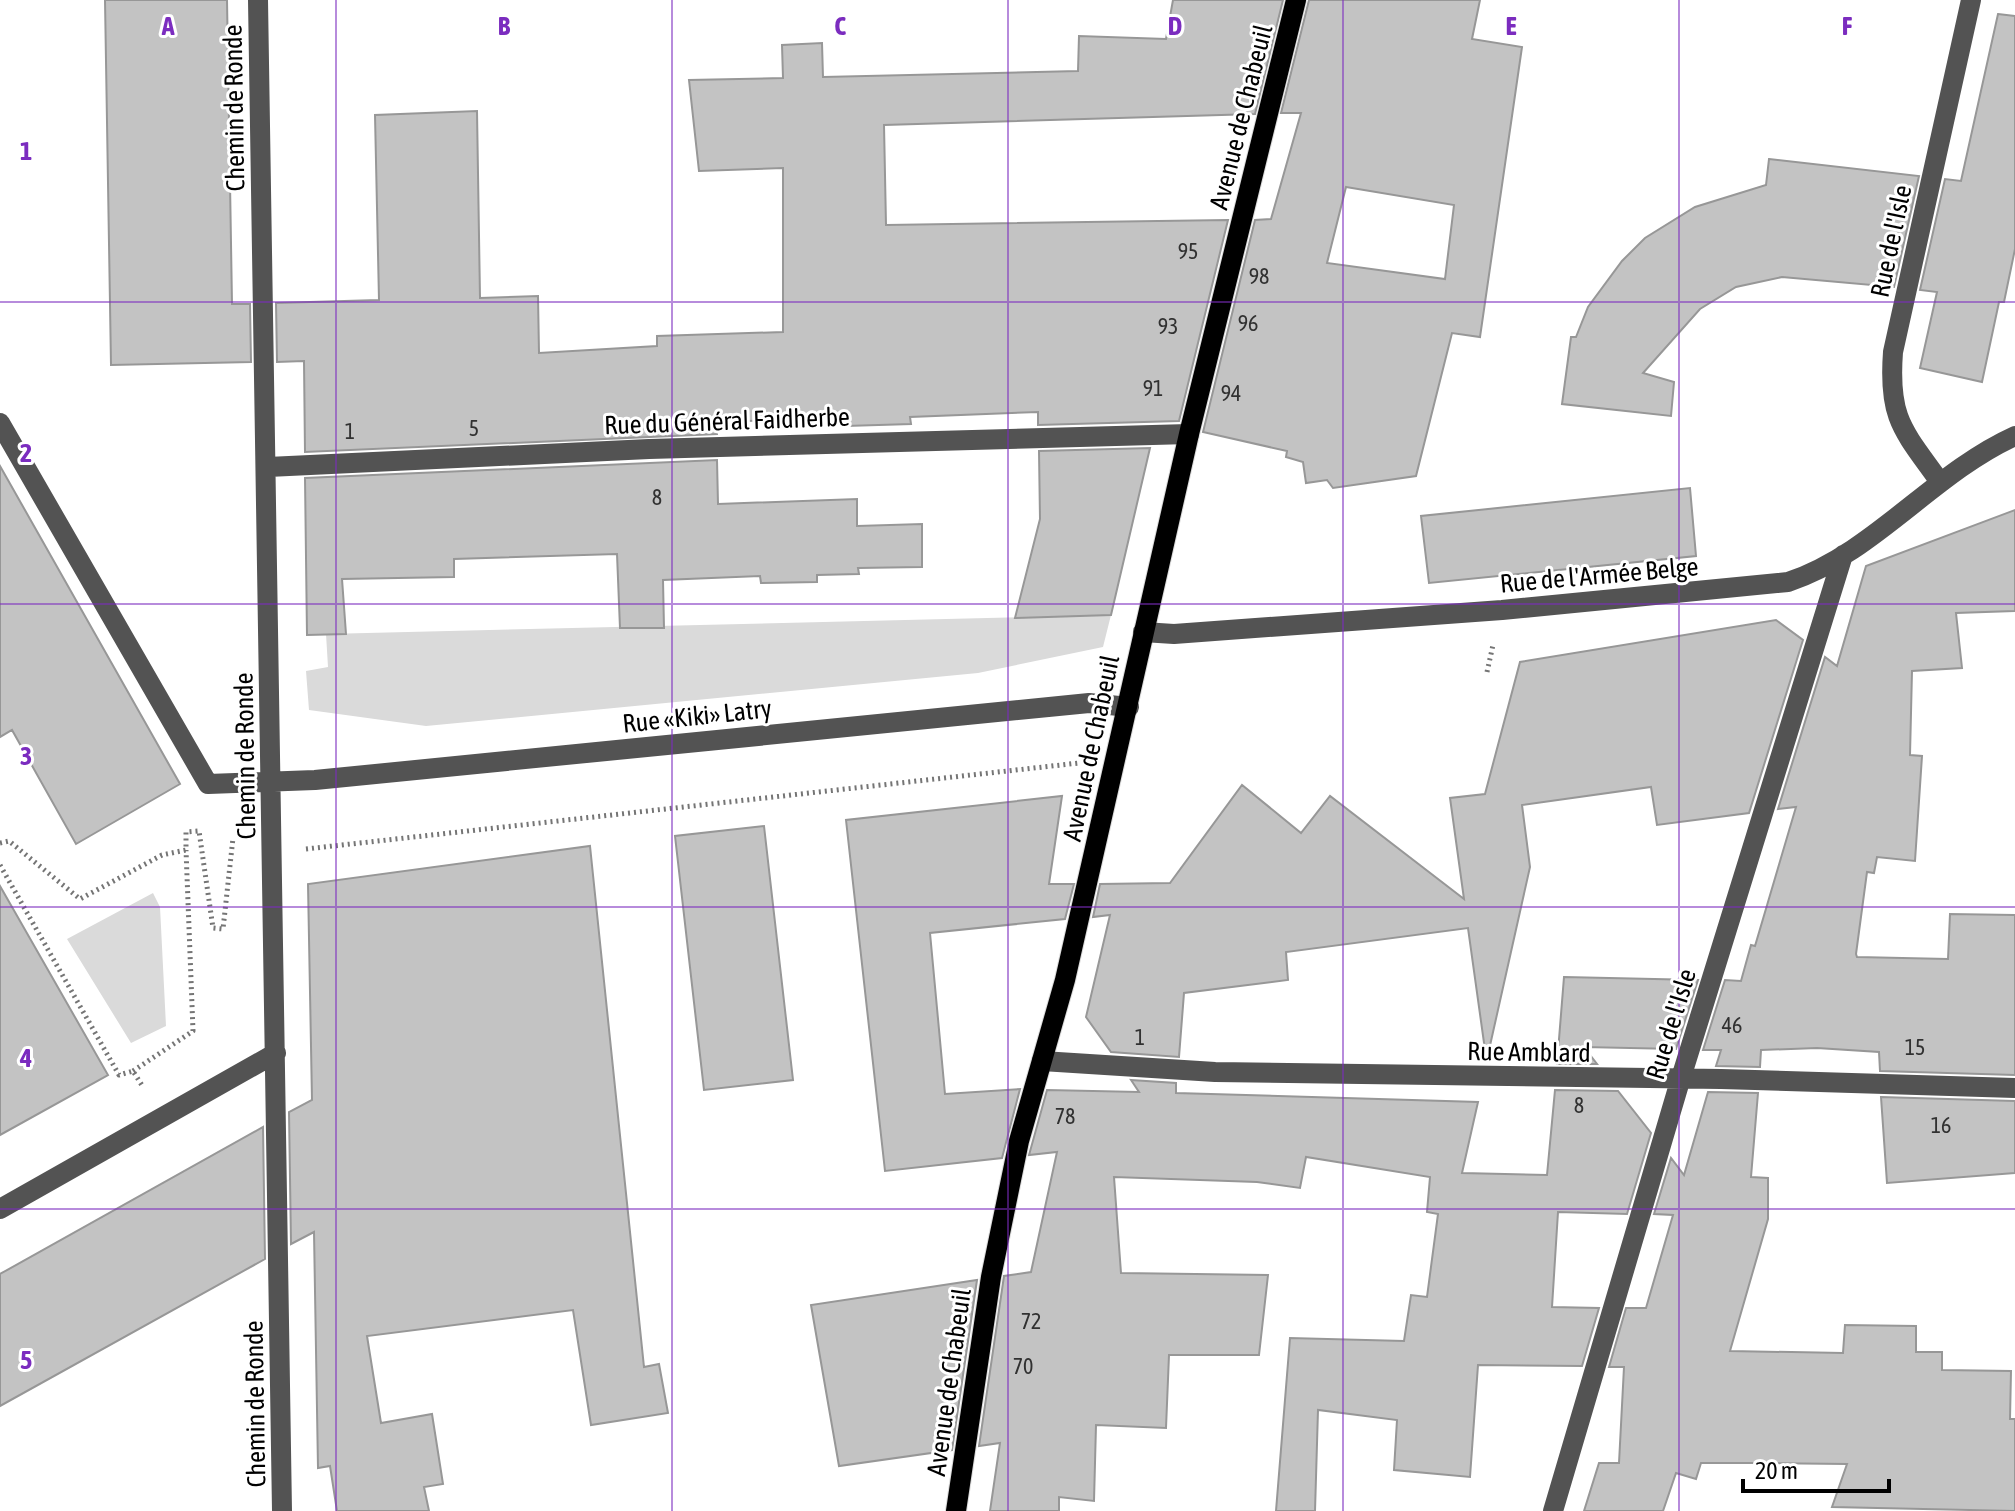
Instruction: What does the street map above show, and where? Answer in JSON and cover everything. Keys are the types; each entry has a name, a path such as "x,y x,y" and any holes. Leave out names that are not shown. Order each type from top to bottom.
{"main road":[{"name":"Avenue de Chabeuil","path":"956,1511 991,1277 1019,1141 1065,980 1189,434 1296,0"}],"street":[{"name":"Chemin de Ronde","path":"258,0 268,467 282,1511"},
{"name":"Rue de l'Isle","path":"1940,482 1894,411 1891,384 1893,352 1971,0"},
{"name":"Rue «Kiki» Latry","path":"0,423 208,784 271,783 1073,705 1129,707"},
{"name":"Rue du Général Faidherbe","path":"268,467 649,449 1189,434"},
{"name":"Rue de l'Armée Belge","path":"1143,632 1174,634 1729,590 1788,582 1821,571 1940,482 2015,436"},
{"name":"Rue de l'Isle","path":"1553,1511 1680,1081 1843,555"},
{"path":"0,1209 276,1053"},
{"name":"Rue Amblard","path":"1042,1061 1215,1072 2015,1088"}],"path":[{"path":"273,852 1093,761"},
{"path":"0,865 2,874 119,1075 133,1071 193,1031 186,832 199,831 213,928 223,929 233,830"},
{"path":"0,843 9,841 80,899 162,855 186,850"},
{"path":"133,1071 163,1119"}],"shaded area":[{"path":"1111,615 1103,647 978,673 426,726 309,710 306,671 328,667 326,634"},
{"path":"153,893 160,907 166,1026 131,1043 67,939"}],"building":[{"path":"105,0 227,0 232,304 250,304 251,362 111,365"},
{"path":"1173,0 1283,0 1255,114 884,125 886,225 1228,220 1179,421 1038,425 1038,412 910,417 911,424 846,426 845,419 716,422 717,434 305,452 304,361 277,362 276,303 379,300 375,115 477,111 480,298 538,296 539,353 657,346 657,336 783,332 783,168 699,171 689,80 783,78 782,45 822,43 823,77 1078,71 1079,36 1166,39"},
{"path":"1309,0 1480,0 1472,39 1522,47 1480,337 1452,333 1416,476 1333,488 1327,480 1306,483 1303,462 1286,457 1287,451 1203,432 1255,220 1271,219 1301,113 1281,113","holes":["1346,187 1454,205 1445,279 1327,263"]},
{"path":"1998,14 2015,16 2015,249 2004,302 1999,302 1982,382 1920,368 1937,292 1920,290 1945,179 1961,181"},
{"path":"1769,159 1919,176 1894,287 1782,277 1736,287 1700,309 1643,373 1674,382 1671,416 1562,404 1571,337 1576,337 1588,307 1622,261 1645,238 1695,207 1766,185"},
{"path":"1150,448 1111,615 1015,618 1040,519 1039,451"},
{"path":"717,460 718,504 857,499 857,526 922,524 922,567 858,568 859,574 817,575 817,582 761,583 760,576 663,580 664,628 620,628 617,554 454,559 454,577 342,579 346,634 307,635 305,478"},
{"path":"0,466 180,784 76,844 12,730 0,737"},
{"path":"1690,488 1696,556 1429,583 1421,516"},
{"path":"2015,510 2015,611 1956,613 1962,668 1912,671 1910,755 1922,756 1915,861 1877,857 1874,873 1867,872 1856,954 1857,957 1948,959 1950,914 2015,915 2015,1075 1880,1071 1879,1052 1817,1048 1761,1050 1760,1067 1716,1066 1721,1050 1703,1050 1725,980 1741,981 1751,945 1755,946 1796,807 1778,809 1825,657 1837,666 1866,566"},
{"path":"1776,620 1803,640 1749,813 1657,825 1651,787 1522,805 1530,867 1489,1050 1485,1050 1468,928 1286,952 1288,980 1184,993 1179,1057 1111,1052 1086,1017 1110,915 1093,917 1100,884 1170,883 1242,785 1301,833 1330,796 1464,899 1450,798 1485,794 1520,662"},
{"path":"1062,796 1049,884 1074,884 1065,919 930,933 945,1094 1020,1089 1002,1158 885,1171 846,820"},
{"path":"764,826 793,1080 704,1090 675,836"},
{"path":"590,846 644,1367 659,1364 668,1413 591,1425 573,1310 367,1336 381,1423 432,1414 443,1484 424,1487 429,1511 337,1511 330,1466 318,1468 314,1232 291,1244 289,1112 312,1100 308,884"},
{"path":"0,886 108,1075 0,1135"},
{"path":"1564,977 1698,980 1676,1049 1584,1047 1597,1064 1557,1064"},
{"path":"1131,1080 1176,1083 1176,1093 1478,1102 1462,1173 1547,1175 1555,1090 1618,1091 1651,1133 1627,1214 1558,1212 1552,1307 1599,1308 1582,1366 1478,1365 1470,1477 1394,1470 1397,1420 1318,1410 1315,1511 1276,1511 1290,1338 1404,1341 1411,1295 1427,1297 1438,1214 1427,1212 1430,1177 1306,1157 1300,1188 1257,1182 1114,1177 1121,1273 1268,1275 1259,1355 1169,1355 1166,1428 1096,1425 1094,1501 1059,1497 1059,1511 990,1511 1000,1443 979,1446 1004,1276 1031,1272 1057,1152 1029,1155 1047,1090 1139,1092"},
{"path":"1708,1092 1758,1093 1751,1177 1768,1178 1768,1219 1730,1351 1843,1353 1845,1325 1916,1326 1916,1352 1942,1352 1942,1370 2011,1371 2010,1419 2015,1419 2015,1511 1832,1507 1847,1464 1701,1463 1696,1479 1676,1473 1663,1511 1584,1511 1599,1463 1619,1463 1624,1367 1609,1367 1626,1308 1646,1308 1673,1215 1654,1214 1671,1158 1684,1175"},
{"path":"1881,1097 2015,1101 2015,1173 1887,1183"},
{"path":"263,1127 265,1259 0,1406 0,1274"},
{"path":"977,1280 952,1450 839,1466 811,1305"}]}
